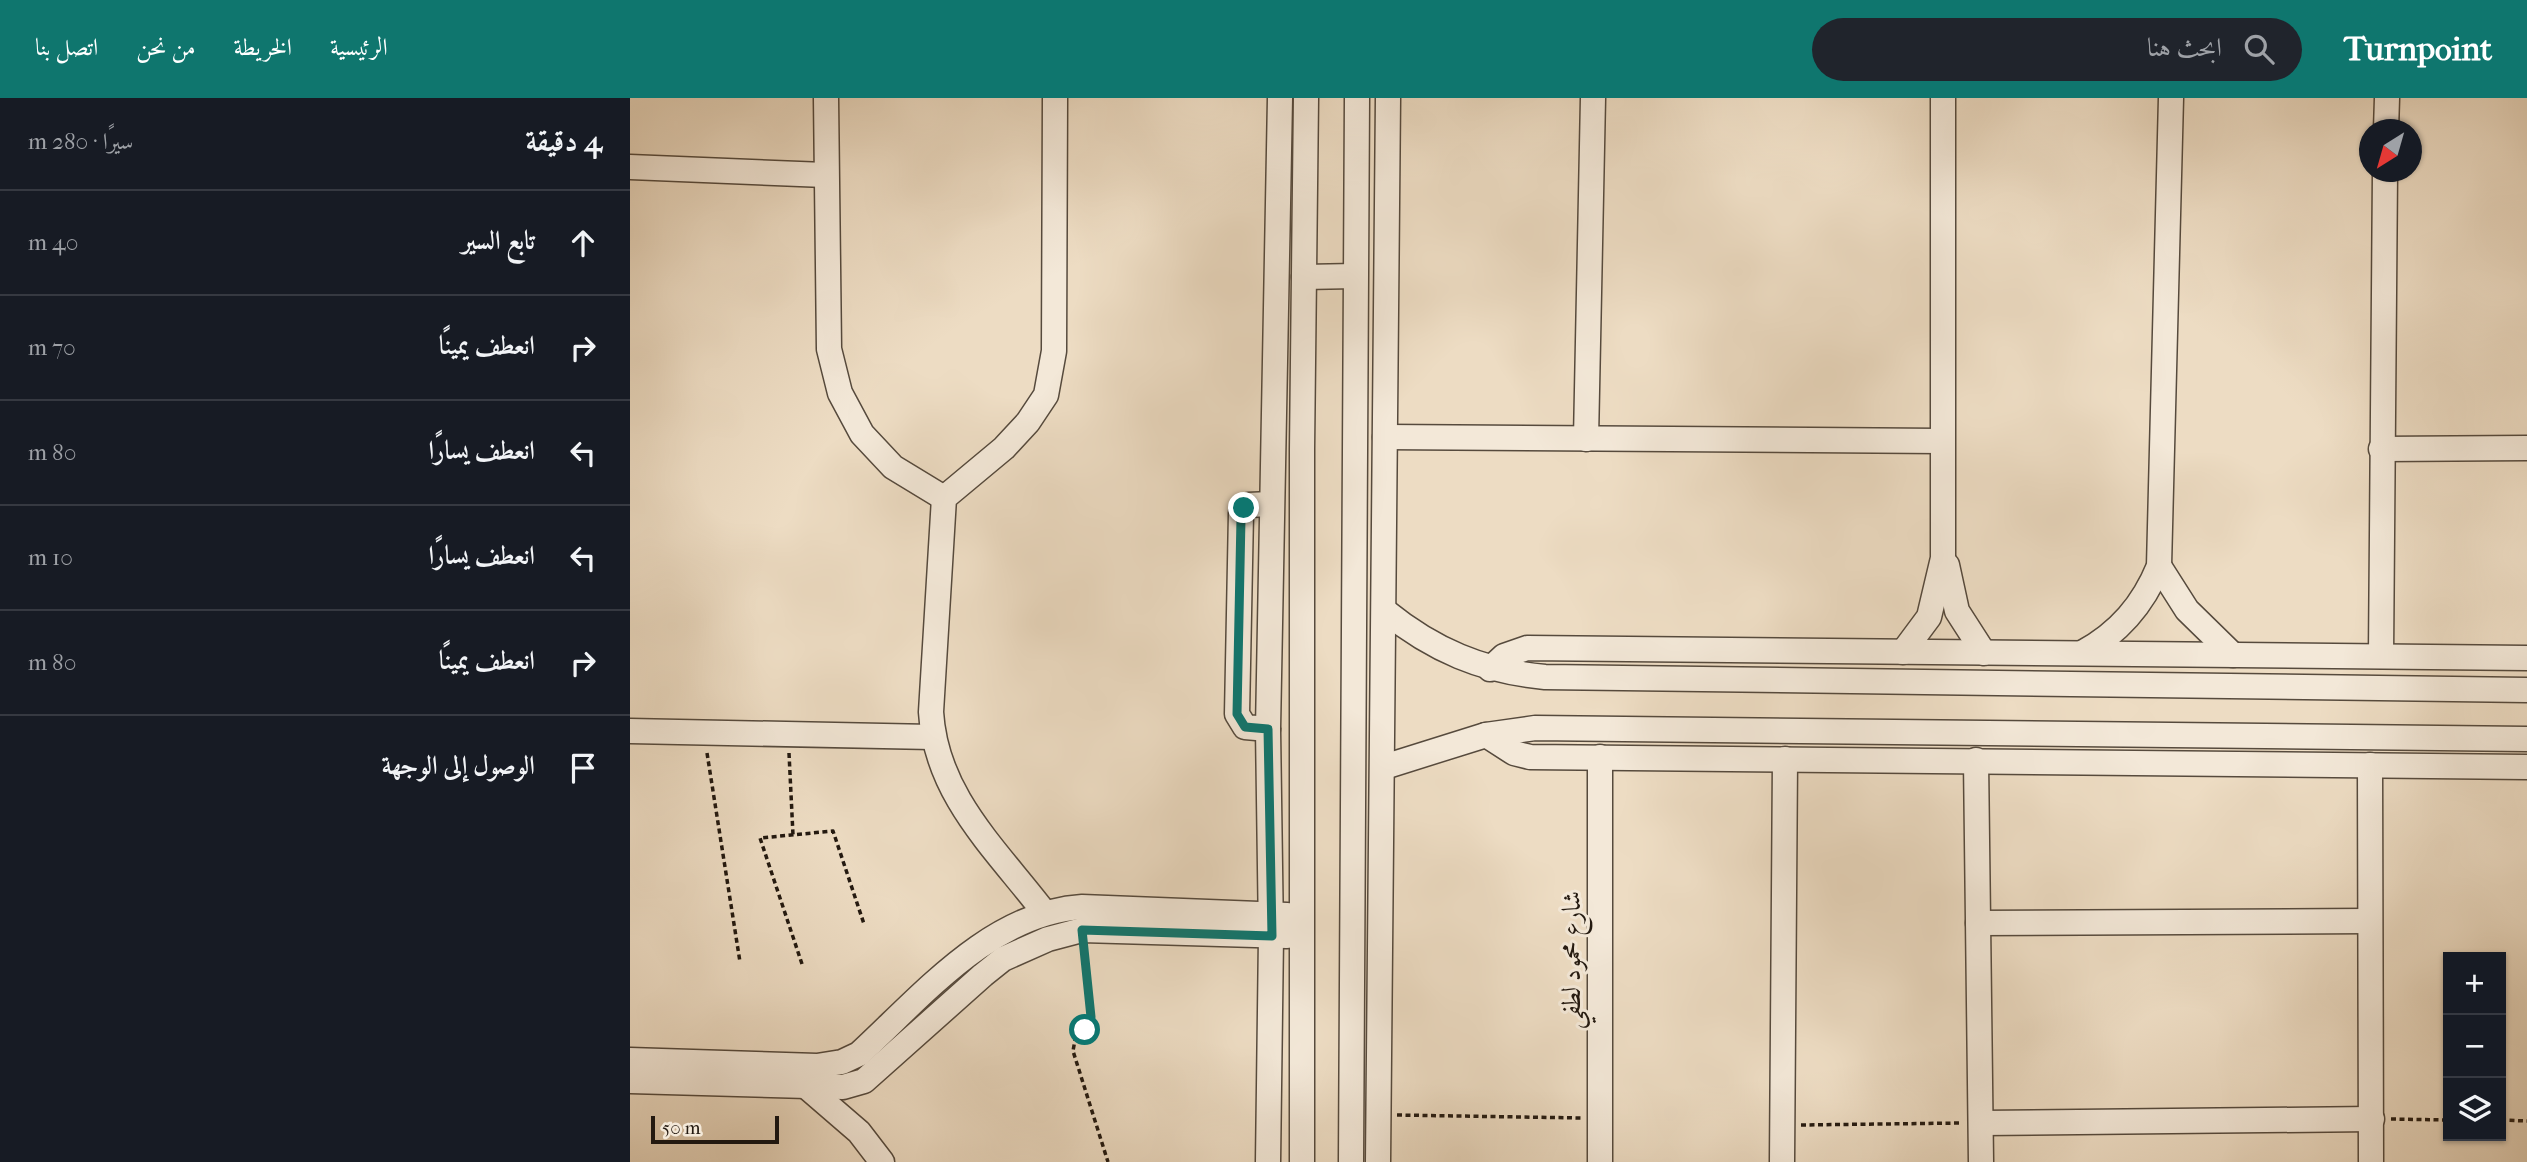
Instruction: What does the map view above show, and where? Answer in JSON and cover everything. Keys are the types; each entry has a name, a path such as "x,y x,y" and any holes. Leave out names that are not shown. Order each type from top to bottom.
{"street":[{"path":"826,98 828,349 840,394 862,434 893,467 944,498"},
{"path":"1044,912 955,798 941,768 932,737 931,685 944,498 1004,448 1028,422 1046,394 1054,351 1055,98"},
{"path":"1269,1162 1271,925 1268,729 1280,98"},
{"path":"1302,1162 1306,98"},
{"path":"1351,1162 1357,98"},
{"path":"1378,1162 1384,767 1388,98"},
{"path":"1586,439 1593,98"},
{"path":"1903,652 1929,617 1943,558 1942,98"},
{"path":"2081,653 2107,638 2129,617 2147,593 2159,566 2171,98"},
{"path":"2386,119 2387,98"},
{"path":"630,167 825,175"},
{"path":"2381,656 2385,182"},
{"path":"1304,277 1355,276"},
{"path":"1385,437 1941,441"},
{"path":"2381,449 2527,448"},
{"path":"1943,558 1949,569 1957,611 1984,653"},
{"path":"2159,566 2187,610 2233,655"},
{"path":"1385,611 1415,635 1445,652 1490,669 1545,677 2527,690"},
{"path":"1490,669 1504,656 1527,648 2527,658"},
{"path":"1384,767 1486,735 1535,728 2527,739"},
{"path":"630,732 704,731 932,737"},
{"path":"1486,735 1514,753 1530,757 2527,767"},
{"name":"شارع محمود لطفي","path":"1600,757 1600,1162"},
{"path":"1782,1162 1785,759"},
{"path":"1976,760 1981,1162"},
{"path":"2370,765 2368,921 2371,1162"},
{"path":"630,1081 808,1088 842,1087 864,1081 919,1016 961,979 1006,927 1044,912 1082,907 1271,925"},
{"path":"1978,923 2368,921"},
{"path":"961,979 1021,950 1082,930 1302,926"},
{"path":"630,1060 817,1066 842,1062 859,1054 919,1016"},
{"path":"859,1132 864,1081"},
{"path":"808,1088 859,1132 882,1162"},
{"path":"1982,1123 2372,1119"}],"path":[{"path":"704,731 740,962"},
{"path":"788,733 793,835"},
{"path":"802,964 760,838 833,831 864,924"},
{"path":"1082,930 1091,1017 1075,1040 1073,1051 1108,1162"},
{"path":"1378,1114 1601,1118"},
{"path":"2372,1119 2443,1120"},
{"path":"2506,1120 2527,1121"},
{"path":"1782,1125 1982,1123"}],"route":[{"path":"1085,1030 1091,1017 1082,930 1272,936 1268,729 1245,727 1237,714 1241,513 1244,508"}]}
